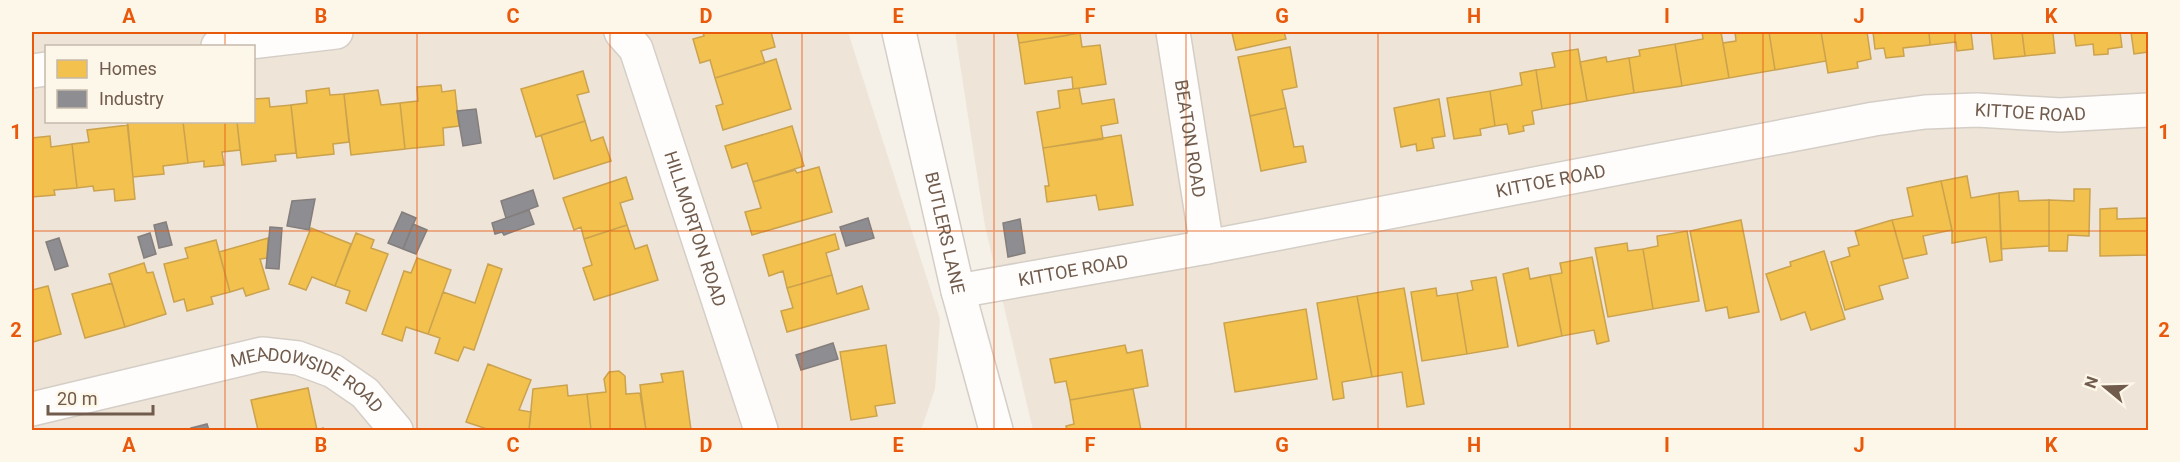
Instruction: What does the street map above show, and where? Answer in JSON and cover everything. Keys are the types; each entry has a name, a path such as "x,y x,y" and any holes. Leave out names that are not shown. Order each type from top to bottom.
{"street":[{"path":"226,45 336,32"},
{"name":"HILLMORTON ROAD","path":"621,32 636,49 761,430"},
{"name":"BUTLERS LANE","path":"899,32 958,291 996,430"},
{"name":"BEATON ROAD","path":"1173,32 1207,247"},
{"name":"KITTOE ROAD","path":"958,291 1207,247 1884,118 1925,112 1977,110 2060,115 2148,110"},
{"name":"MEADOWSIDE ROAD","path":"32,409 262,354 298,358 333,371 365,393 396,430"}],"shaded area":[{"path":"32,32 848,32 940,319 935,389 921,430 32,430"},
{"path":"955,32 2148,32 2148,430 1033,430 985,226"}],"building: Homes":[{"path":"703,32 771,32 775,47 761,51 765,63 715,78 710,60 700,63 693,39 704,36"},
{"path":"1017,32 1069,32 1069,35 1019,43"},
{"path":"1284,32 1286,39 1236,50 1232,33"},
{"path":"1702,32 1721,32 1729,78 1682,86 1675,44 1703,39"},
{"path":"1735,32 1769,32 1775,70 1729,78 1723,43 1736,41"},
{"path":"1769,32 1821,32 1826,61 1775,70"},
{"path":"1821,32 1867,32 1871,59 1857,62 1858,68 1828,73"},
{"path":"1873,32 1929,32 1930,45 1903,48 1904,56 1886,58 1884,48 1875,49"},
{"path":"1929,32 1971,32 1973,49 1957,51 1956,42 1930,45"},
{"path":"1991,32 2022,32 2025,56 1994,59"},
{"path":"2022,32 2072,32 2053,33 2055,53 2025,56"},
{"path":"2074,32 2120,32 2122,47 2108,49 2108,54 2094,55 2093,44 2076,46"},
{"path":"2131,32 2148,32 2148,52 2134,54"},
{"path":"1080,33 1082,47 1100,45 1106,84 1073,89 1072,77 1025,84 1019,43"},
{"path":"1675,44 1682,86 1634,93 1629,58 1640,56 1639,50"},
{"path":"1290,47 1297,87 1282,90 1286,108 1250,116 1238,57"},
{"path":"1578,49 1587,101 1542,109 1536,70 1555,67 1552,53"},
{"path":"1606,57 1607,62 1629,58 1634,93 1587,101 1580,62"},
{"path":"776,59 791,109 723,130 716,106 723,104 715,78"},
{"path":"1536,70 1542,109 1532,111 1534,124 1523,126 1524,131 1509,134 1507,124 1495,126 1490,91 1522,85 1520,73"},
{"path":"583,71 589,92 577,95 585,121 536,137 521,89"},
{"path":"441,85 442,92 455,90 459,126 443,128 444,145 405,149 400,103 418,101 417,87"},
{"path":"329,88 330,95 344,94 349,142 333,144 334,154 297,158 291,105 307,103 306,91"},
{"path":"1079,88 1082,104 1114,99 1118,123 1101,126 1103,139 1043,148 1037,112 1060,108 1058,91"},
{"path":"378,90 381,105 400,103 405,149 351,155 344,94"},
{"path":"1490,91 1495,126 1480,129 1481,135 1454,139 1447,98"},
{"path":"269,98 270,107 291,105 296,153 275,155 276,161 242,165 237,123 255,123 255,99"},
{"path":"1439,99 1445,136 1432,138 1434,148 1417,151 1416,144 1401,147 1394,108"},
{"path":"1286,108 1294,147 1303,146 1306,162 1261,171 1250,116"},
{"path":"585,121 591,141 603,137 611,161 554,179 541,135"},
{"path":"127,123 183,123 188,163 163,166 164,174 133,177"},
{"path":"183,123 237,123 240,150 222,152 224,165 204,167 204,161 188,163"},
{"path":"128,125 135,199 115,201 114,189 94,191 93,186 77,188 72,144 89,142 87,130"},
{"path":"792,126 804,166 753,182 747,163 732,168 725,146"},
{"path":"1121,135 1133,205 1099,210 1096,195 1047,202 1045,186 1049,186 1043,148"},
{"path":"50,136 51,147 72,144 77,188 54,190 55,195 32,197 32,138"},
{"path":"819,167 832,212 752,235 745,212 761,208 753,182 795,170 797,173"},
{"path":"1967,176 1971,198 1999,193 2002,260 1990,262 1986,237 1952,243 1952,230 1941,181"},
{"path":"626,177 633,199 620,203 627,225 584,239 581,227 574,230 563,198"},
{"path":"1941,181 1952,230 1923,236 1927,254 1903,259 1892,220 1913,216 1907,188"},
{"path":"2074,189 2090,189 2089,236 2068,235 2067,251 2049,251 2049,200 2074,201"},
{"path":"2018,191 2019,201 2049,200 2049,246 2001,249 1999,193"},
{"path":"2117,208 2117,219 2147,218 2147,255 2100,256 2100,209"},
{"path":"1741,220 1759,312 1729,318 1727,307 1706,311 1690,231"},
{"path":"1892,220 1908,278 1879,286 1883,299 1845,310 1831,262 1850,256 1848,248 1859,245 1855,231"},
{"path":"627,225 635,249 647,245 658,280 594,300 583,268 592,265 584,239"},
{"path":"311,228 351,244 335,286 312,277 306,290 289,284"},
{"path":"1687,231 1699,301 1653,309 1643,249 1658,246 1657,236"},
{"path":"356,233 374,240 371,248 388,254 366,311 346,303 350,291 335,286"},
{"path":"835,234 839,249 826,253 832,275 787,288 783,271 769,276 763,255"},
{"path":"268,238 267,258 260,259 269,289 246,296 243,288 230,292 219,252"},
{"path":"216,240 230,292 211,297 213,304 187,311 184,299 174,302 164,264 188,258 185,248"},
{"path":"1627,243 1628,251 1643,249 1653,309 1608,317 1595,248"},
{"path":"1824,251 1845,319 1811,330 1805,312 1781,320 1766,274 1791,266 1790,262"},
{"path":"1592,257 1609,341 1597,344 1594,330 1562,336 1550,275 1562,273 1560,263"},
{"path":"417,258 451,270 428,334 406,327 402,341 382,334 404,271 411,273"},
{"path":"144,263 147,273 153,272 166,314 125,327 109,274"},
{"path":"488,264 502,269 474,350 464,347 458,361 435,353 440,338 428,334 443,292 475,303"},
{"path":"1528,268 1530,279 1550,275 1562,336 1518,346 1503,274"},
{"path":"832,275 837,294 862,286 869,309 787,332 781,311 793,308 787,288"},
{"path":"1496,277 1508,347 1467,354 1457,293 1473,290 1471,281"},
{"path":"112,283 125,327 85,338 72,294"},
{"path":"48,286 61,334 33,342 32,290"},
{"path":"1404,288 1424,404 1407,407 1402,372 1372,377 1357,296"},
{"path":"1436,288 1437,296 1457,293 1467,354 1422,361 1411,292"},
{"path":"1357,296 1372,377 1342,382 1344,398 1333,400 1317,303"},
{"path":"1306,309 1317,379 1235,392 1224,323"},
{"path":"886,345 895,403 875,406 877,416 851,420 840,352"},
{"path":"1125,345 1127,353 1142,350 1148,386 1070,400 1066,381 1055,383 1050,359"},
{"path":"488,364 531,380 519,410 531,412 529,430 490,430 466,422"},
{"path":"619,371 625,376 626,394 640,393 646,430 591,430 587,394 606,392 604,379 609,372"},
{"path":"683,371 691,430 646,430 640,385 663,382 661,374"},
{"path":"567,385 568,396 587,394 591,430 529,430 533,389"},
{"path":"308,388 317,430 258,430 251,400"},
{"path":"1133,389 1141,430 1067,430 1066,426 1074,424 1070,400"}],"building: Industry":[{"path":"476,109 481,143 463,146 457,111"},
{"path":"533,190 538,206 506,218 501,201"},
{"path":"315,199 309,230 287,226 292,201"},
{"path":"529,210 534,224 504,235 502,232 495,234 492,223"},
{"path":"402,212 416,218 403,249 388,243"},
{"path":"868,218 874,238 846,246 840,227"},
{"path":"1020,219 1025,253 1008,257 1003,223"},
{"path":"166,222 172,245 159,248 154,225"},
{"path":"413,224 427,230 416,254 403,249"},
{"path":"270,227 282,228 279,269 266,268"},
{"path":"150,233 156,254 144,258 138,237"},
{"path":"59,238 68,266 55,270 46,242"},
{"path":"833,343 838,359 801,370 796,355"},
{"path":"207,424 209,430 192,430 191,428"}]}
